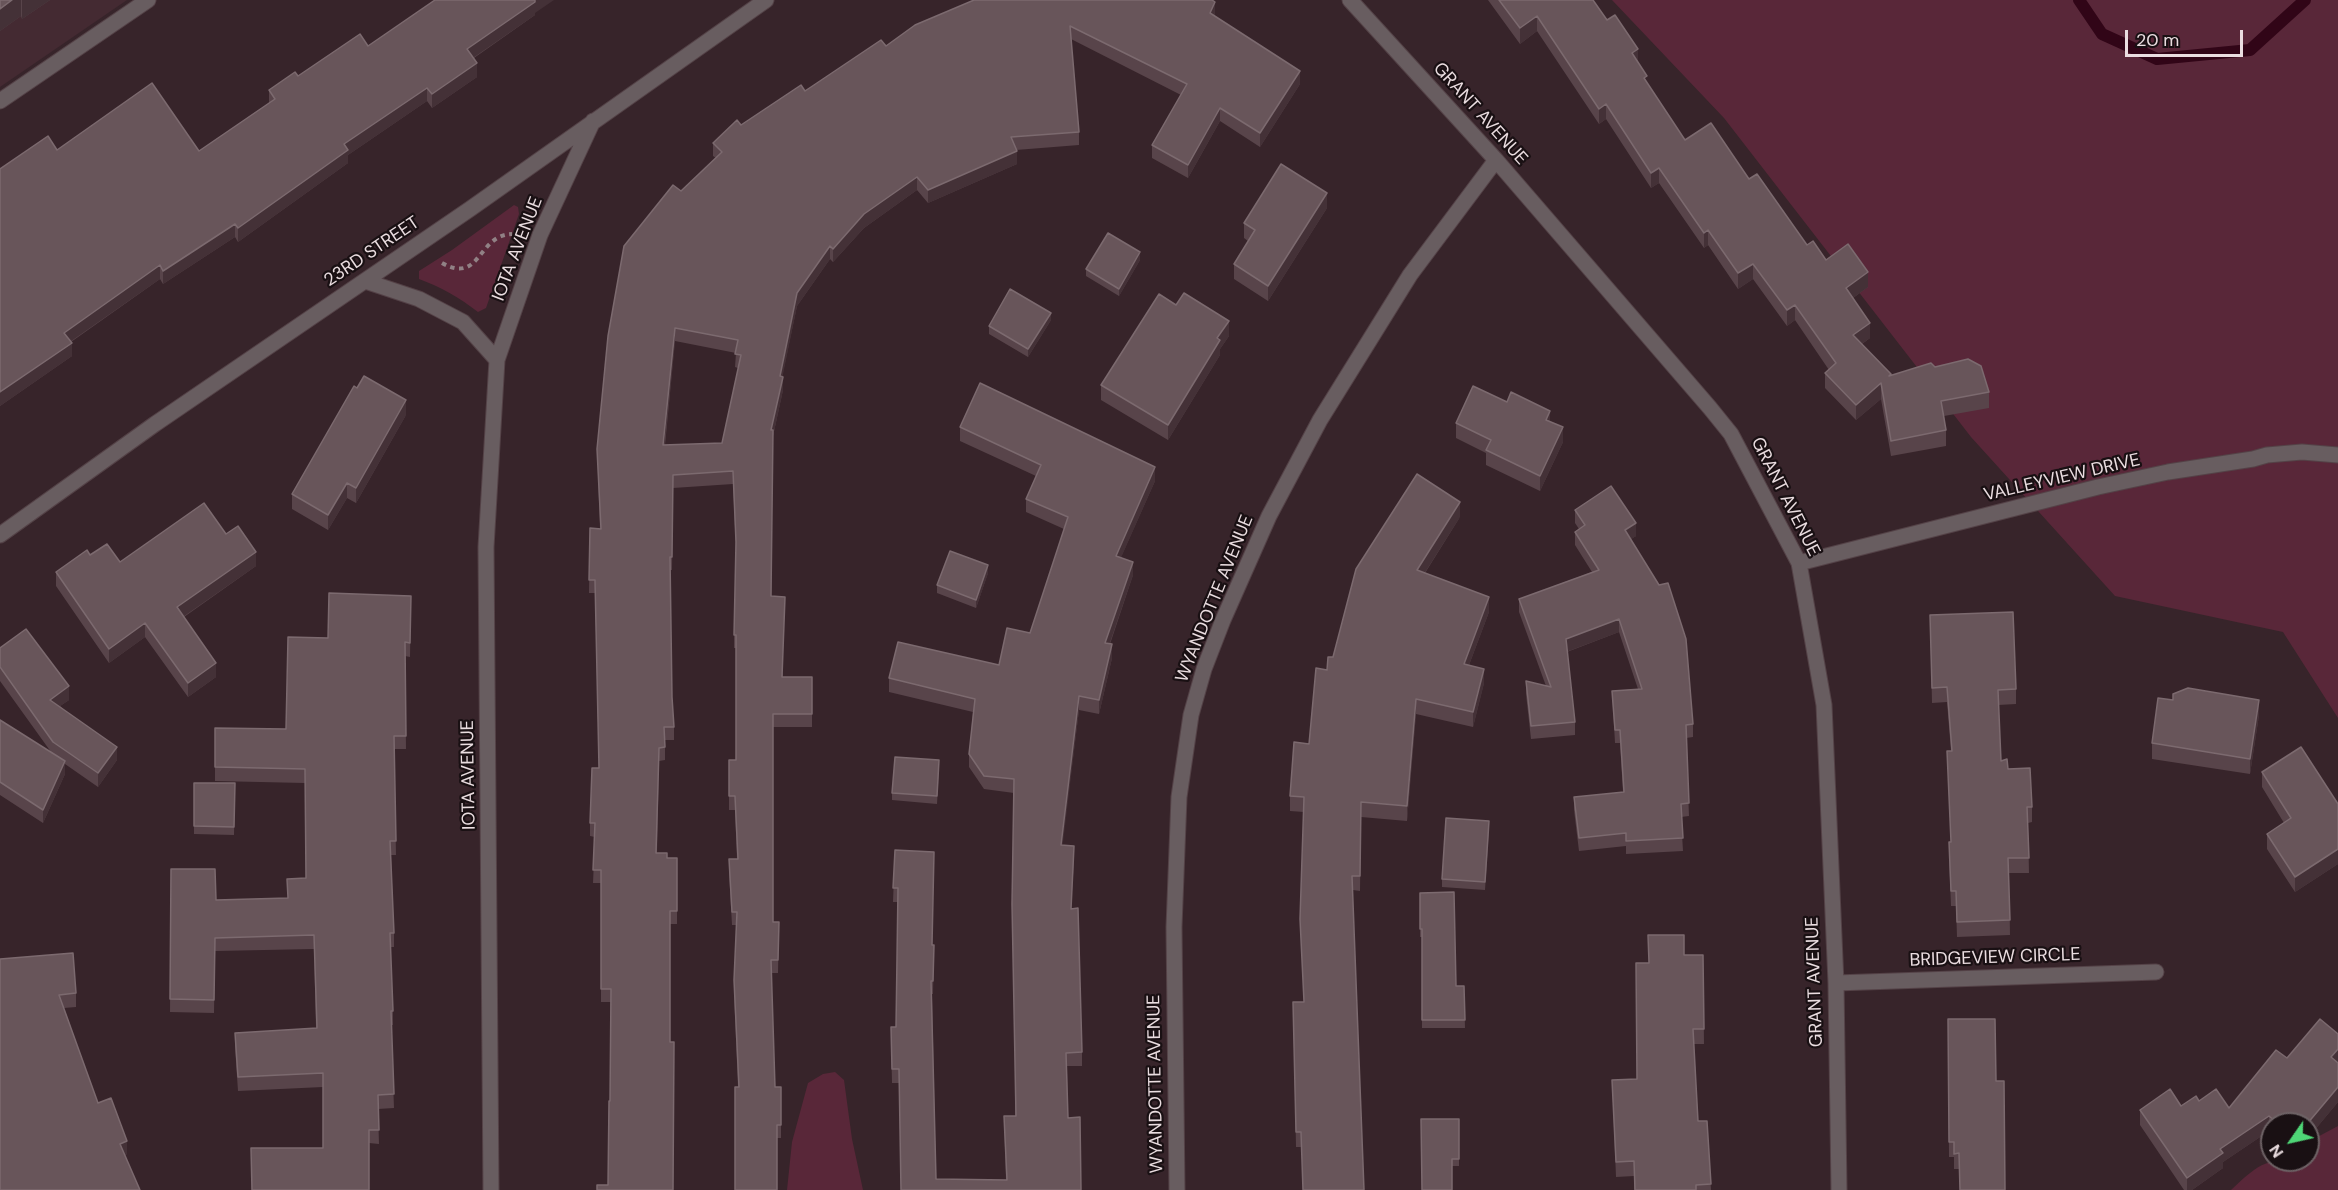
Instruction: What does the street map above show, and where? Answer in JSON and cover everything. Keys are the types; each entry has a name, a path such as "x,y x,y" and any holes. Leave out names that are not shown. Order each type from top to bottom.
{"street":[{"path":"0,101 148,0"},
{"name":"23RD STREET","path":"0,535 155,424 365,281 766,0"},
{"name":"GRANT AVENUE","path":"1350,0 1496,160 1731,434 1799,563 1824,705 1836,983 1839,1190"},
{"name":"IOTA AVENUE","path":"491,1190 486,547 497,360 540,235 593,121"},
{"name":"WYANDOTTE AVENUE","path":"1177,1190 1174,927 1179,797 1191,715 1204,669 1269,516 1320,420 1410,275 1496,160"},
{"path":"365,281 419,299 463,321 497,360"},
{"name":"VALLEYVIEW DRIVE","path":"1799,563 2098,487 2168,472 2267,455 2302,452 2338,454"},
{"name":"BRIDGEVIEW CIRCLE","path":"1836,983 2156,972"}],"path":[{"path":"436,260 459,270 468,268 494,239 502,235 513,234"}],"shaded area":[{"path":"0,0 127,0 0,87"},
{"path":"1612,0 2338,0 2338,718 2283,632 2115,596 1971,437 1724,118"},
{"path":"514,205 518,207 519,214 486,308 478,312 450,293 419,279 419,271"},
{"path":"835,1072 844,1080 852,1139 863,1190 787,1190 792,1142 808,1083 823,1074"},
{"path":"2338,1126 2338,1190 2231,1190 2260,1166 2260,1172 2320,1172 2320,1136"}],"building":[{"path":"0,0 12,0 0,9"},
{"path":"435,0 535,0 535,2 467,49 477,63 432,94 427,88 344,144 348,150 238,228 235,224 163,271 160,265 64,333 72,343 0,392 0,169 48,136 57,150 152,83 199,151 275,99 269,90 295,72 298,76 360,34 368,46"},
{"path":"974,0 1212,0 1215,2 1210,13 1300,71 1260,133 1220,108 1188,165 1152,145 1187,84 1070,26 1079,132 1011,137 1017,151 928,190 917,177 864,214 833,249 830,246 797,293 780,376 783,377 771,430 773,430 771,596 785,597 782,677 812,677 812,714 773,714 773,922 779,922 778,960 771,960 775,1087 781,1087 781,1125 777,1125 777,1190 735,1190 735,1087 739,1087 734,980 737,912 732,912 729,859 738,859 735,796 729,796 729,760 736,760 736,635 734,635 736,542 733,471 673,475 672,557 670,557 674,727 664,727 665,747 659,748 656,853 667,853 667,858 677,858 677,911 670,911 670,1042 674,1042 673,1190 597,1190 597,1185 608,1185 611,989 601,989 601,870 593,870 595,823 590,823 592,768 599,768 595,580 589,580 590,528 601,529 597,449 608,336 624,246 673,185 681,191 722,152 713,143 737,120 741,125 801,85 805,91 881,40 886,46 915,25","holes":["675,328 738,340 735,354 741,355 722,443 663,445"]},
{"path":"1499,0 1593,0 1607,20 1615,15 1638,49 1632,53 1647,76 1644,78 1685,140 1711,123 1749,179 1757,174 1807,245 1813,241 1826,260 1848,244 1868,272 1846,288 1870,323 1853,335 1891,374 1889,376 1931,363 1935,367 1968,359 1981,366 1989,392 1941,401 1946,430 1891,441 1881,383 1856,405 1825,373 1836,363 1795,305 1787,310 1753,264 1738,273 1708,230 1704,233 1659,168 1651,173 1606,104 1599,109 1537,16 1520,28"},
{"path":"1281,164 1327,193 1268,286 1234,264 1255,230 1244,223"},
{"path":"1108,233 1140,252 1119,289 1086,269"},
{"path":"1010,289 1051,313 1028,349 989,326"},
{"path":"1184,293 1229,321 1217,338 1220,340 1168,425 1101,385 1159,294 1176,305"},
{"path":"364,376 406,400 356,488 347,483 328,515 292,494 354,386 357,388"},
{"path":"980,383 1155,467 1116,556 1133,562 1105,643 1112,644 1099,700 1079,696 1061,845 1074,846 1071,909 1078,908 1082,1052 1066,1053 1068,1118 1080,1117 1081,1190 901,1190 899,1069 892,1069 891,1027 896,1027 898,888 893,888 895,850 934,852 932,945 934,945 933,981 931,981 936,1179 1007,1180 1004,1116 1016,1116 1012,904 1014,779 984,776 969,754 975,699 889,678 898,642 999,665 1007,628 1030,633 1068,517 1026,499 1041,465 960,427"},
{"path":"1473,386 1507,402 1511,392 1550,411 1546,420 1563,427 1540,476 1486,450 1491,440 1456,423"},
{"path":"1417,474 1460,502 1417,570 1489,597 1464,664 1484,669 1473,712 1416,699 1407,806 1361,802 1360,876 1352,876 1364,1190 1303,1190 1301,1132 1296,1132 1293,1002 1304,1002 1300,919 1304,797 1290,796 1294,742 1309,744 1316,668 1327,670 1328,657 1333,657 1356,569"},
{"path":"1611,486 1636,523 1625,530 1659,585 1668,583 1686,639 1693,724 1686,725 1689,803 1681,804 1683,838 1626,841 1626,833 1579,838 1574,797 1624,792 1620,730 1615,730 1612,691 1642,689 1619,619 1566,639 1575,722 1531,726 1526,681 1551,687 1519,599 1599,570 1575,532 1585,525 1575,510"},
{"path":"204,503 226,534 238,526 256,552 177,607 216,663 188,683 145,623 109,649 56,572 87,550 90,555 107,544 120,562"},
{"path":"950,551 988,565 976,600 937,585"},
{"path":"329,593 411,596 410,643 405,642 406,736 394,736 396,841 390,841 394,933 390,933 394,1094 378,1095 379,1130 369,1130 369,1190 252,1190 251,1148 323,1148 323,1073 238,1077 235,1033 317,1028 314,935 215,938 214,1000 170,999 171,869 215,869 216,900 288,898 287,879 306,878 305,769 215,767 215,728 286,729 288,637 328,638"},
{"path":"2013,612 2016,689 1998,690 2001,761 2007,759 2008,769 2030,768 2032,807 2027,807 2029,858 2008,858 2010,920 1957,922 1956,891 1951,891 1947,751 1952,751 1947,687 1932,688 1930,615"},
{"path":"26,629 69,686 50,700 117,747 98,773 53,742 0,667 0,648"},
{"path":"2188,688 2259,700 2250,759 2152,743 2158,698 2173,700 2173,694"},
{"path":"0,720 65,761 43,810 0,782"},
{"path":"2301,747 2338,804 2338,849 2295,877 2267,834 2291,818 2262,772"},
{"path":"895,757 939,760 937,796 892,793"},
{"path":"194,783 235,783 234,827 194,826"},
{"path":"1446,818 1489,821 1485,882 1442,879"},
{"path":"1454,892 1456,986 1464,986 1465,1020 1422,1020 1420,893"},
{"path":"1648,935 1684,935 1684,955 1703,955 1704,1029 1693,1029 1698,1121 1707,1121 1711,1184 1696,1185 1696,1190 1635,1190 1634,1161 1616,1162 1612,1080 1637,1079 1636,963 1649,963"},
{"path":"73,953 76,993 59,995 98,1103 111,1098 127,1141 120,1144 140,1190 0,1190 0,959"},
{"path":"1948,1019 1995,1019 1996,1081 2004,1081 2005,1190 1960,1190 1959,1153 1954,1154 1954,1142 1949,1142"},
{"path":"2320,1019 2338,1034 2338,1049 2331,1057 2338,1063 2338,1087 2317,1112 2260,1112 2260,1122 2220,1149 2223,1153 2187,1178 2140,1110 2170,1089 2181,1106 2196,1096 2199,1101 2216,1089 2229,1108 2276,1050 2287,1058"},
{"path":"1421,1119 1459,1119 1459,1159 1452,1159 1452,1190 1422,1190"}],"waterway":[{"path":"2079,0 2102,34 2157,59 2250,50 2305,0"}]}
